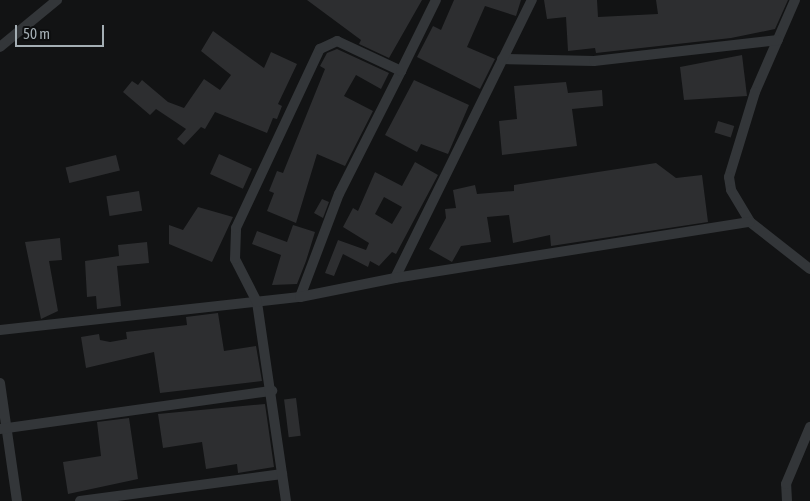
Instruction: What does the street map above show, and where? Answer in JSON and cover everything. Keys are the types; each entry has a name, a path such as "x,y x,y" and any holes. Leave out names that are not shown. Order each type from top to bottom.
{"street":[{"path":"0,47 57,0"},
{"path":"300,298 339,194 436,0"},
{"path":"395,278 532,0"},
{"path":"795,0 755,92 729,177 731,190 750,222 810,269"},
{"path":"502,60 594,61 778,40"},
{"path":"286,501 272,391 257,302 235,259 236,228 320,49 337,41 401,71"},
{"path":"0,330 300,298 395,278 750,222"},
{"path":"0,383 4,428 17,501"},
{"path":"4,428 272,391"},
{"path":"787,501 786,484 810,427"},
{"path":"80,501 282,474"}],"building":[{"path":"307,0 422,0 389,58 359,44 361,40"},
{"path":"454,0 521,0 516,16 485,6 467,47 495,59 480,89 417,57 433,26 441,30"},
{"path":"544,0 597,0 598,17 658,14 656,0 788,0 775,29 731,38 596,53 595,48 568,51 566,17 547,19"},
{"path":"213,31 264,68 271,52 297,64 278,104 282,106 277,119 273,118 267,133 215,112 205,129 201,127 184,145 177,139 186,129 156,109 150,115 123,92 132,81 138,85 142,80 168,102 184,108 204,79 220,90 231,75 201,51"},
{"path":"337,49 389,73 381,89 356,75 344,96 373,111 345,166 317,154 296,223 267,211 274,193 269,191 277,171 283,173 325,69 320,66 327,53"},
{"path":"742,55 747,96 684,100 680,67"},
{"path":"414,80 469,105 448,154 421,144 417,152 385,135"},
{"path":"566,82 568,93 602,90 603,106 572,109 577,146 502,155 499,121 517,119 514,86"},
{"path":"718,121 734,126 731,137 714,132"},
{"path":"219,154 252,169 243,189 210,174"},
{"path":"116,155 120,171 69,183 66,168"},
{"path":"415,162 438,175 396,254 392,252 379,266 370,261 368,267 343,254 334,276 325,273 338,240 366,250 369,243 343,227 353,208 358,211 375,172 402,186","holes":["384,197 402,207 392,224 375,214"]},
{"path":"656,163 676,178 702,175 708,222 551,246 550,235 513,243 509,215 487,217 491,242 461,246 452,262 429,249 446,218 445,209 456,208 453,190 475,185 477,194 514,191 514,185"},
{"path":"139,191 142,211 110,216 106,196"},
{"path":"322,199 329,202 323,218 314,213"},
{"path":"198,207 233,217 212,262 169,244 169,225 183,230"},
{"path":"293,225 315,232 306,261 297,284 272,285 281,255 252,244 257,231 287,242"},
{"path":"60,238 62,260 49,261 58,311 41,319 25,242"},
{"path":"147,242 149,263 117,266 121,306 97,309 96,296 87,297 85,261 119,256 118,245"},
{"path":"218,313 224,351 256,346 262,381 160,393 154,352 86,368 81,337 99,334 100,340 110,342 127,339 126,332 187,325 186,317"},
{"path":"296,398 301,436 289,437 284,399"},
{"path":"265,404 274,467 238,473 237,464 206,469 202,442 163,448 158,414"},
{"path":"129,418 138,479 68,494 63,462 101,456 97,422"}]}
